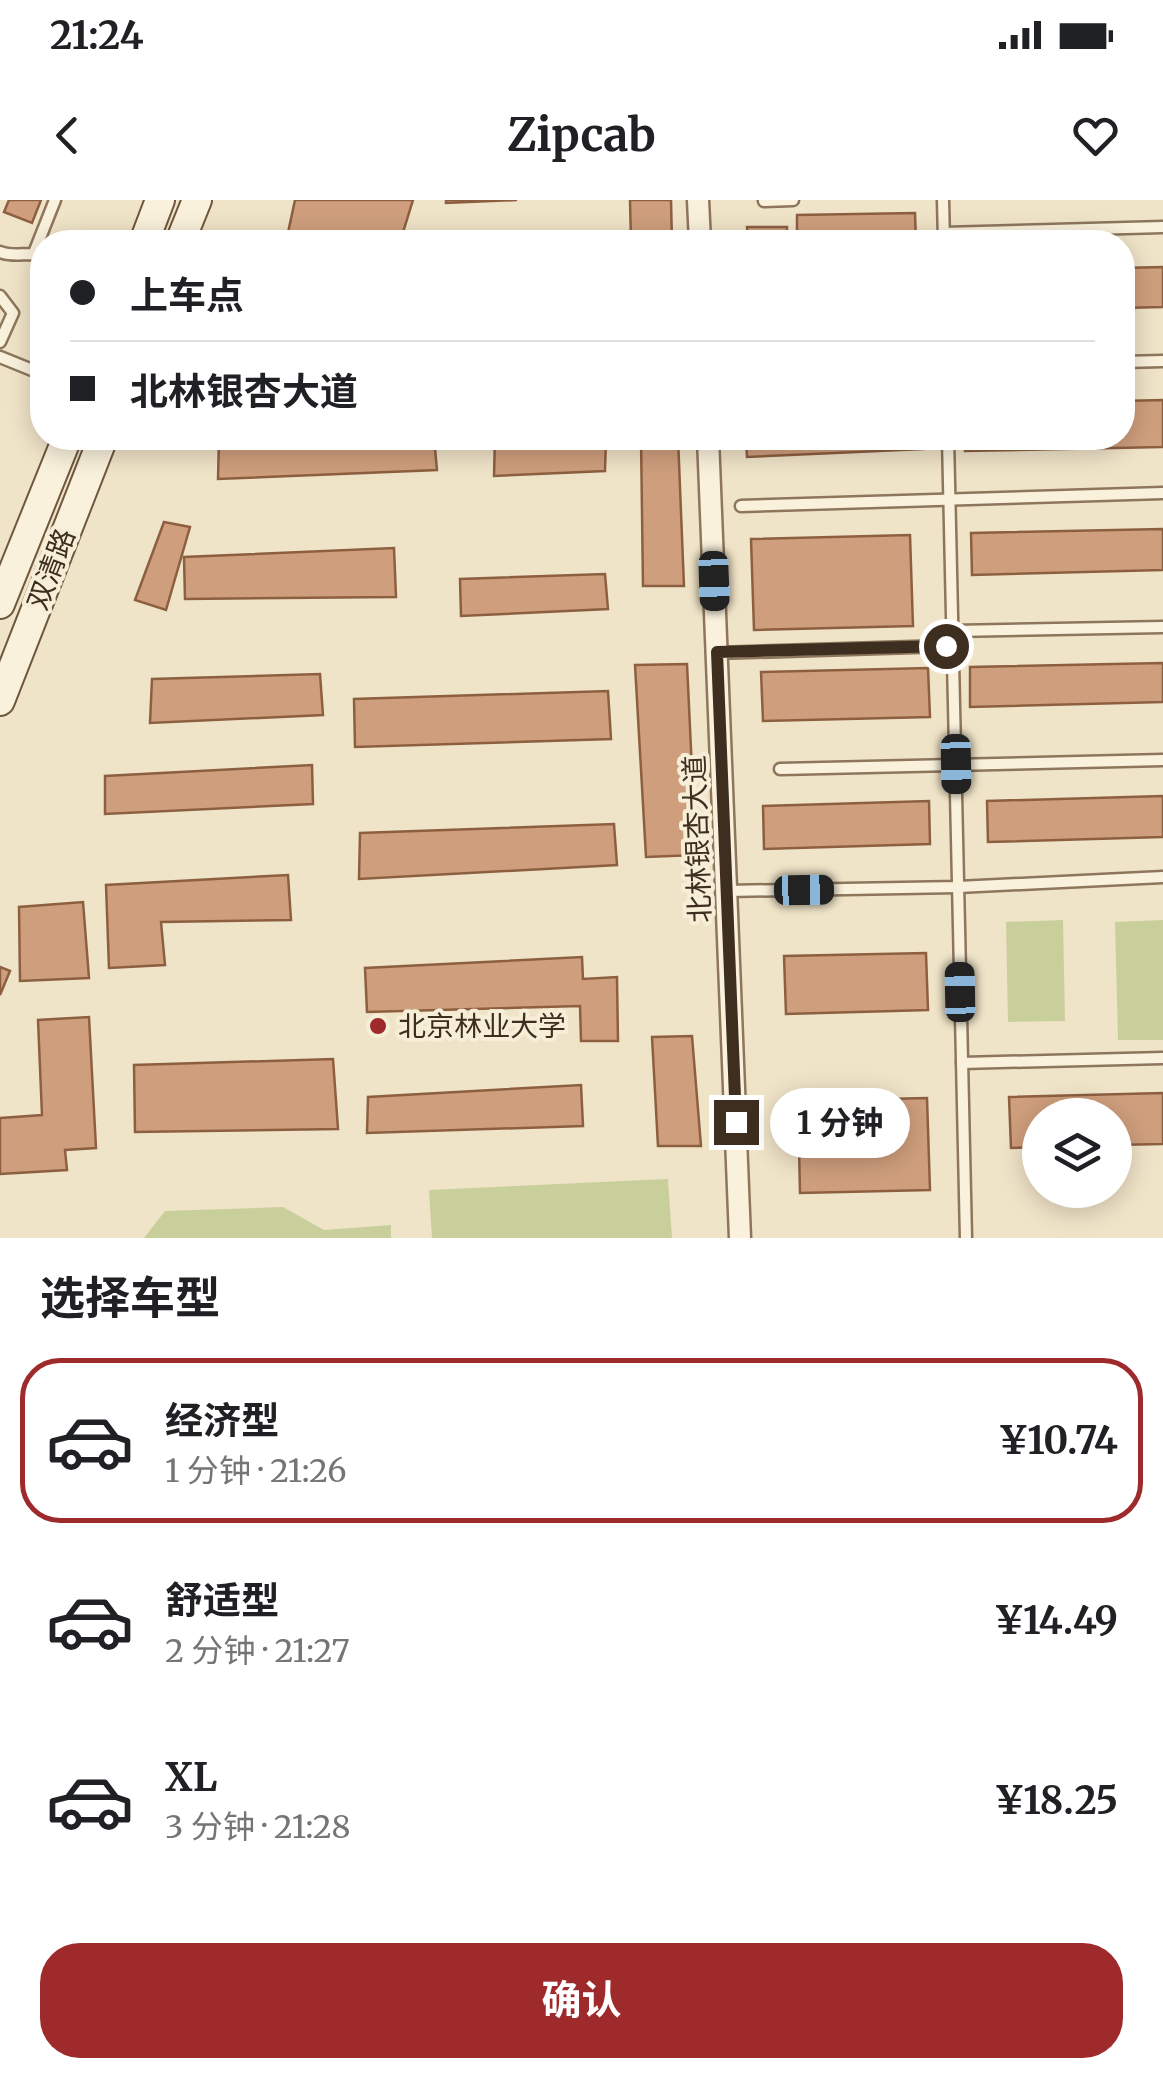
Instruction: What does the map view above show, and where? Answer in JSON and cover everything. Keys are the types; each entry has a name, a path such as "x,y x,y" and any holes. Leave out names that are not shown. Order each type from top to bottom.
{"main road":[{"path":"149,230 160,200"},
{"path":"185,230 197,200"},
{"name":"双清路","path":"0,604 62,450"},
{"name":"双清路","path":"0,701 98,450"}],"street":[{"path":"698,200 699,230"},
{"name":"北林银杏大道","path":"709,450 740,1238"}],"lane":[{"path":"45,230 54,200"},
{"path":"764,201 793,200"},
{"path":"943,200 944,230"},
{"path":"1103,230 1163,227"},
{"path":"0,252 16,258 30,255"},
{"path":"0,296 13,312 0,342"},
{"path":"0,356 30,369"},
{"path":"1135,362 1163,361"},
{"path":"948,450 966,1238"},
{"path":"740,506 1163,493"},
{"path":"952,631 1163,627"},
{"path":"717,652 946,646 952,631"},
{"path":"780,770 1163,760"},
{"path":"727,891 958,887 1163,876"},
{"path":"962,1062 1163,1058"}],"green space":[{"path":"1063,920 1065,1021 1008,1022 1006,922"},
{"path":"1163,920 1163,1040 1118,1040 1115,922"},
{"path":"668,1179 672,1238 432,1238 429,1190"},
{"path":"283,1207 324,1230 391,1225 391,1238 144,1238 165,1211"}],"building":[{"path":"9,200 41,200 32,223 4,212"},
{"path":"295,200 413,200 404,230 289,230"},
{"path":"446,200 517,200 446,203"},
{"path":"630,200 671,200 672,230 631,230"},
{"path":"915,213 916,230 797,230 797,215"},
{"path":"747,227 787,227 787,230"},
{"path":"1163,267 1163,307 1135,308 1135,268"},
{"path":"1163,400 1163,447 1135,448 1135,401"},
{"path":"219,450 435,450 437,470 218,479"},
{"path":"495,450 606,450 605,471 494,476"},
{"path":"641,450 678,450 684,586 643,586"},
{"path":"747,450 901,450 747,457"},
{"path":"164,522 190,527 166,610 135,600"},
{"path":"1163,529 1163,570 972,575 971,533"},
{"path":"910,535 913,626 754,630 751,539"},
{"path":"394,548 396,597 185,599 184,557"},
{"path":"605,574 608,609 461,616 460,579"},
{"path":"1163,663 1163,702 970,707 970,667"},
{"path":"687,664 696,855 646,857 635,665"},
{"path":"928,668 930,717 763,721 761,672"},
{"path":"320,674 323,715 150,723 152,679"},
{"path":"608,691 611,739 355,747 354,699"},
{"path":"312,765 313,804 105,814 105,776"},
{"path":"1163,796 1163,837 988,842 987,801"},
{"path":"929,801 930,844 764,849 763,806"},
{"path":"614,824 617,865 359,879 360,833"},
{"path":"288,875 291,920 161,922 165,965 109,968 106,885"},
{"path":"83,902 89,978 20,981 19,907"},
{"path":"926,953 928,1010 786,1014 784,956"},
{"path":"582,957 583,979 617,977 618,1041 581,1041 580,1006 367,1012 365,968"},
{"path":"0,967 10,971 0,995"},
{"path":"89,1017 96,1148 65,1150 67,1170 0,1174 0,1118 42,1115 38,1020"},
{"path":"692,1036 701,1146 658,1146 652,1037"},
{"path":"333,1059 338,1129 135,1132 134,1065"},
{"path":"581,1085 583,1126 367,1133 368,1097"},
{"path":"1163,1093 1163,1144 1132,1145 1132,1098 1022,1098 1022,1148 1011,1148 1009,1097"},
{"path":"927,1098 930,1190 800,1193 798,1101"}],"place":[{"name":"北京林业大学","path":"378,1026"}],"route":[{"path":"736,1122 717,652 946,646"}]}
